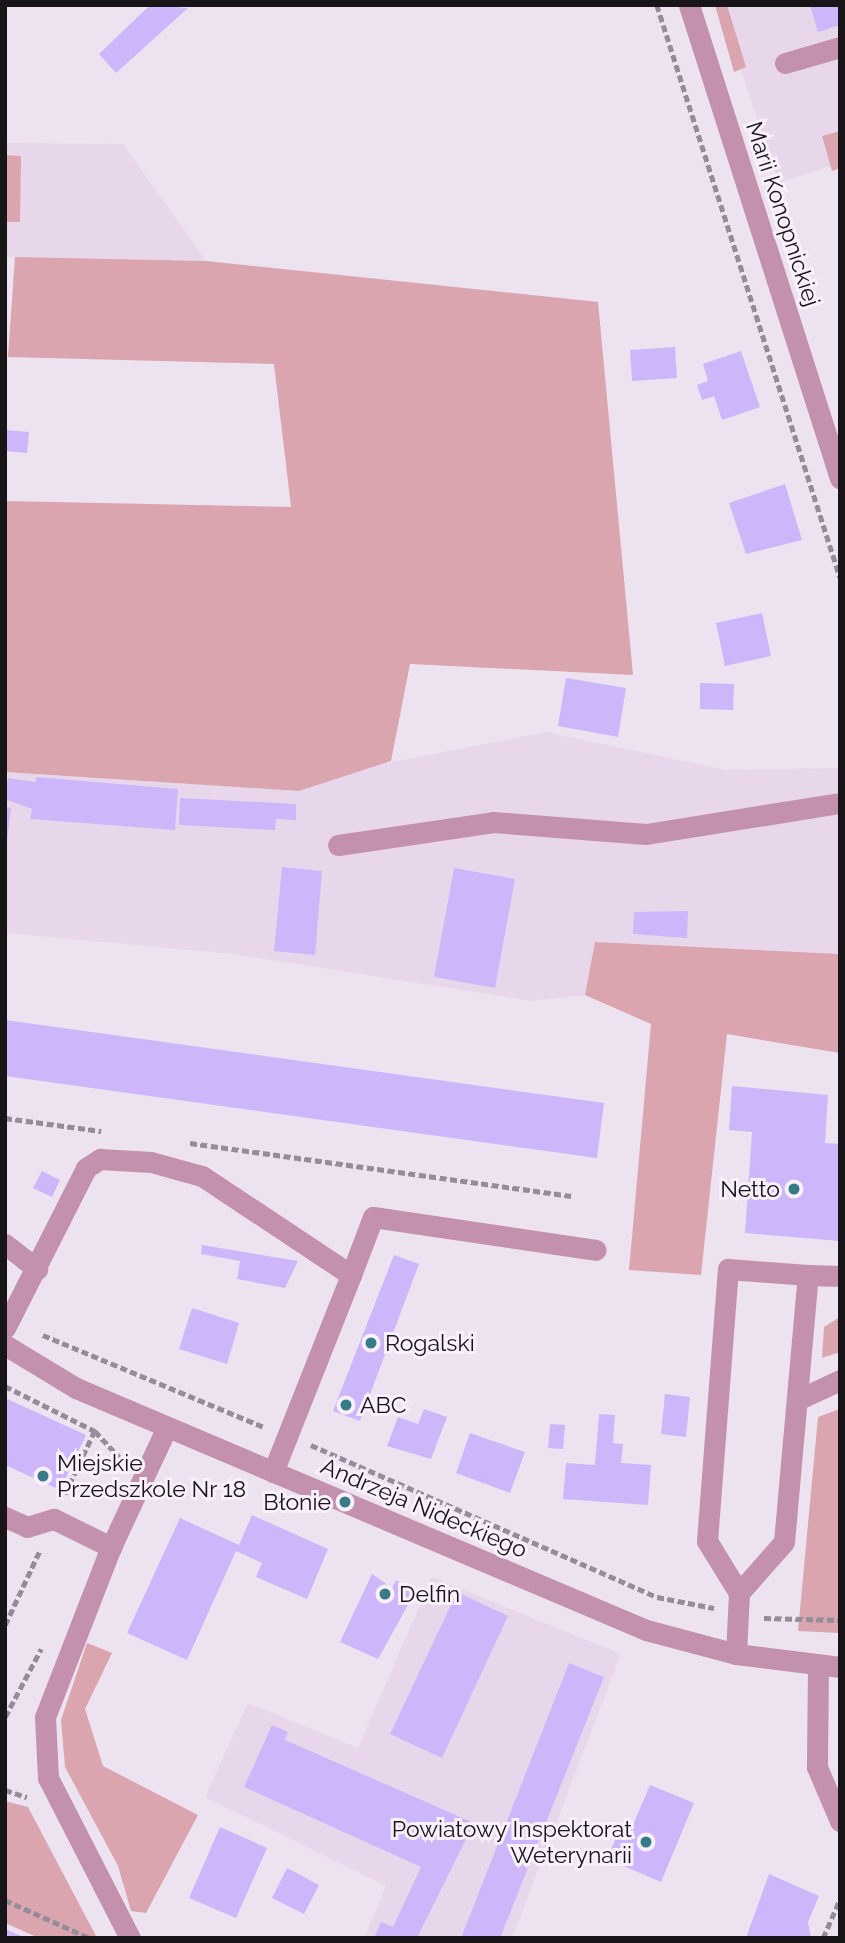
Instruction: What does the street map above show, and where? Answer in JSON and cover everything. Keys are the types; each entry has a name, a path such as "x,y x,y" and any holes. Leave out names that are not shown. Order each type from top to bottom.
{"street":[{"name":"Marii Konopnickiej","path":"689,5 840,479"},
{"path":"785,63 840,47"},
{"path":"338,845 493,822 646,834 840,803"},
{"path":"8,1323 37,1269 75,1185 100,1159 151,1161 202,1175 351,1275"},
{"path":"273,1472 373,1217 596,1250"},
{"path":"5,1244 37,1269"},
{"path":"736,1654 739,1603 708,1541 727,1269 840,1276"},
{"path":"739,1603 784,1542 807,1275"},
{"name":"Andrzeja Nideckiego","path":"5,1345 76,1388 646,1630 736,1654 840,1667"},
{"path":"797,1400 840,1380"},
{"path":"130,1938 48,1778 45,1717 111,1547 167,1427"},
{"path":"5,1517 27,1527 54,1519 111,1547"},
{"path":"818,1666 817,1767 840,1821"}],"path":[{"path":"657,5 840,577"},
{"path":"5,1118 113,1133"},
{"path":"180,1142 571,1196"},
{"path":"8,1323 286,1437 657,1597 739,1603 840,1620"},
{"path":"5,1386 95,1431 5,1625"},
{"path":"5,1900 89,1938"},
{"path":"823,1938 840,1901"}],"shaded area":[{"path":"715,5 727,5 746,67 734,72"},
{"path":"720,5 840,5 840,163 778,183"},
{"path":"840,131 840,168 832,171 822,136"},
{"path":"5,143 123,144 206,261 5,257"},
{"path":"5,155 21,156 20,222 5,222"},
{"path":"15,257 206,261 598,302 633,675 410,664 391,761 299,791 5,772 5,501 291,507 274,364 8,357"},
{"path":"546,732 726,770 840,768 840,954 595,942 585,995 532,1001 234,954 5,933 5,772 299,791 352,770"},
{"path":"595,942 840,954 840,1053 727,1034 701,1275 629,1270 651,1024 585,995"},
{"path":"840,1317 840,1352 822,1358 824,1327"},
{"path":"840,1409 840,1633 798,1631 818,1417"},
{"path":"432,1577 621,1654 512,1938 364,1938 386,1886 205,1797 248,1703 358,1748"},
{"path":"87,1643 112,1653 85,1709 103,1766 198,1815 146,1913 131,1911 118,1866 65,1767 61,1720"},
{"path":"5,1801 28,1807 97,1938 39,1938 5,1923"}],"building":[{"path":"150,5 188,8 116,73 99,54"},
{"path":"810,5 840,5 840,25 818,32"},
{"path":"675,347 677,378 632,381 630,350"},
{"path":"741,351 760,407 722,420 714,396 702,400 697,385 708,381 703,364"},
{"path":"5,430 29,432 27,453 5,451"},
{"path":"785,484 802,540 746,554 729,503"},
{"path":"762,613 771,656 725,666 716,623"},
{"path":"566,678 626,688 618,737 558,726"},
{"path":"700,683 734,684 733,710 700,709"},
{"path":"36,777 178,789 175,830 30,819 32,809 5,799 8,778 36,782"},
{"path":"180,798 296,804 296,820 276,819 275,830 179,825"},
{"path":"5,807 11,808 7,842 5,842"},
{"path":"282,867 322,871 315,955 274,951"},
{"path":"454,868 515,879 495,988 434,977"},
{"path":"688,911 687,938 633,934 634,912"},
{"path":"5,1020 604,1103 597,1158 5,1076"},
{"name":"Netto","path":"732,1086 828,1095 825,1143 840,1144 840,1241 745,1233 752,1132 729,1130"},
{"path":"42,1171 60,1180 52,1197 33,1188"},
{"path":"202,1245 298,1261 285,1288 237,1279 240,1261 201,1254"},
{"path":"394,1255 419,1264 360,1421 333,1411"},
{"path":"192,1308 239,1323 227,1364 179,1349"},
{"path":"665,1394 690,1397 686,1437 661,1434"},
{"path":"5,1398 86,1435 60,1490 5,1465"},
{"path":"424,1409 447,1417 431,1459 387,1446 398,1417 418,1424"},
{"path":"599,1414 615,1415 613,1443 623,1444 621,1463 651,1465 648,1505 563,1499 566,1463 595,1465"},
{"path":"550,1424 565,1425 563,1449 548,1448"},
{"path":"470,1433 525,1452 510,1493 456,1473"},
{"path":"252,1515 328,1549 307,1599 256,1577 262,1563 236,1551 187,1660 127,1633 180,1518 239,1545"},
{"path":"372,1574 392,1588 396,1580 414,1594 378,1659 340,1642"},
{"path":"457,1592 508,1616 442,1758 390,1734"},
{"path":"569,1663 604,1677 500,1938 461,1938"},
{"path":"272,1725 288,1732 285,1740 474,1823 417,1938 374,1938 381,1922 393,1927 421,1867 244,1787"},
{"name":"Powiatowy Inspektorat Weterynarii","path":"650,1785 694,1803 661,1882 607,1859 623,1821 633,1825"},
{"path":"220,1827 267,1848 236,1918 189,1898"},
{"path":"287,1868 319,1885 304,1914 272,1898"},
{"path":"769,1874 819,1896 808,1922 811,1938 746,1938"},
{"path":"5,1929 26,1938 5,1938"}],"place":[{"name":"Netto","path":"794,1189"},
{"name":"Rogalski","path":"371,1343"},
{"name":"ABC","path":"346,1405"},
{"name":"Miejskie Przedszkole Nr 18","path":"43,1476"},
{"name":"Błonie","path":"345,1502"},
{"name":"Delfin","path":"385,1594"},
{"name":"Powiatowy Inspektorat Weterynarii","path":"646,1842"}]}
